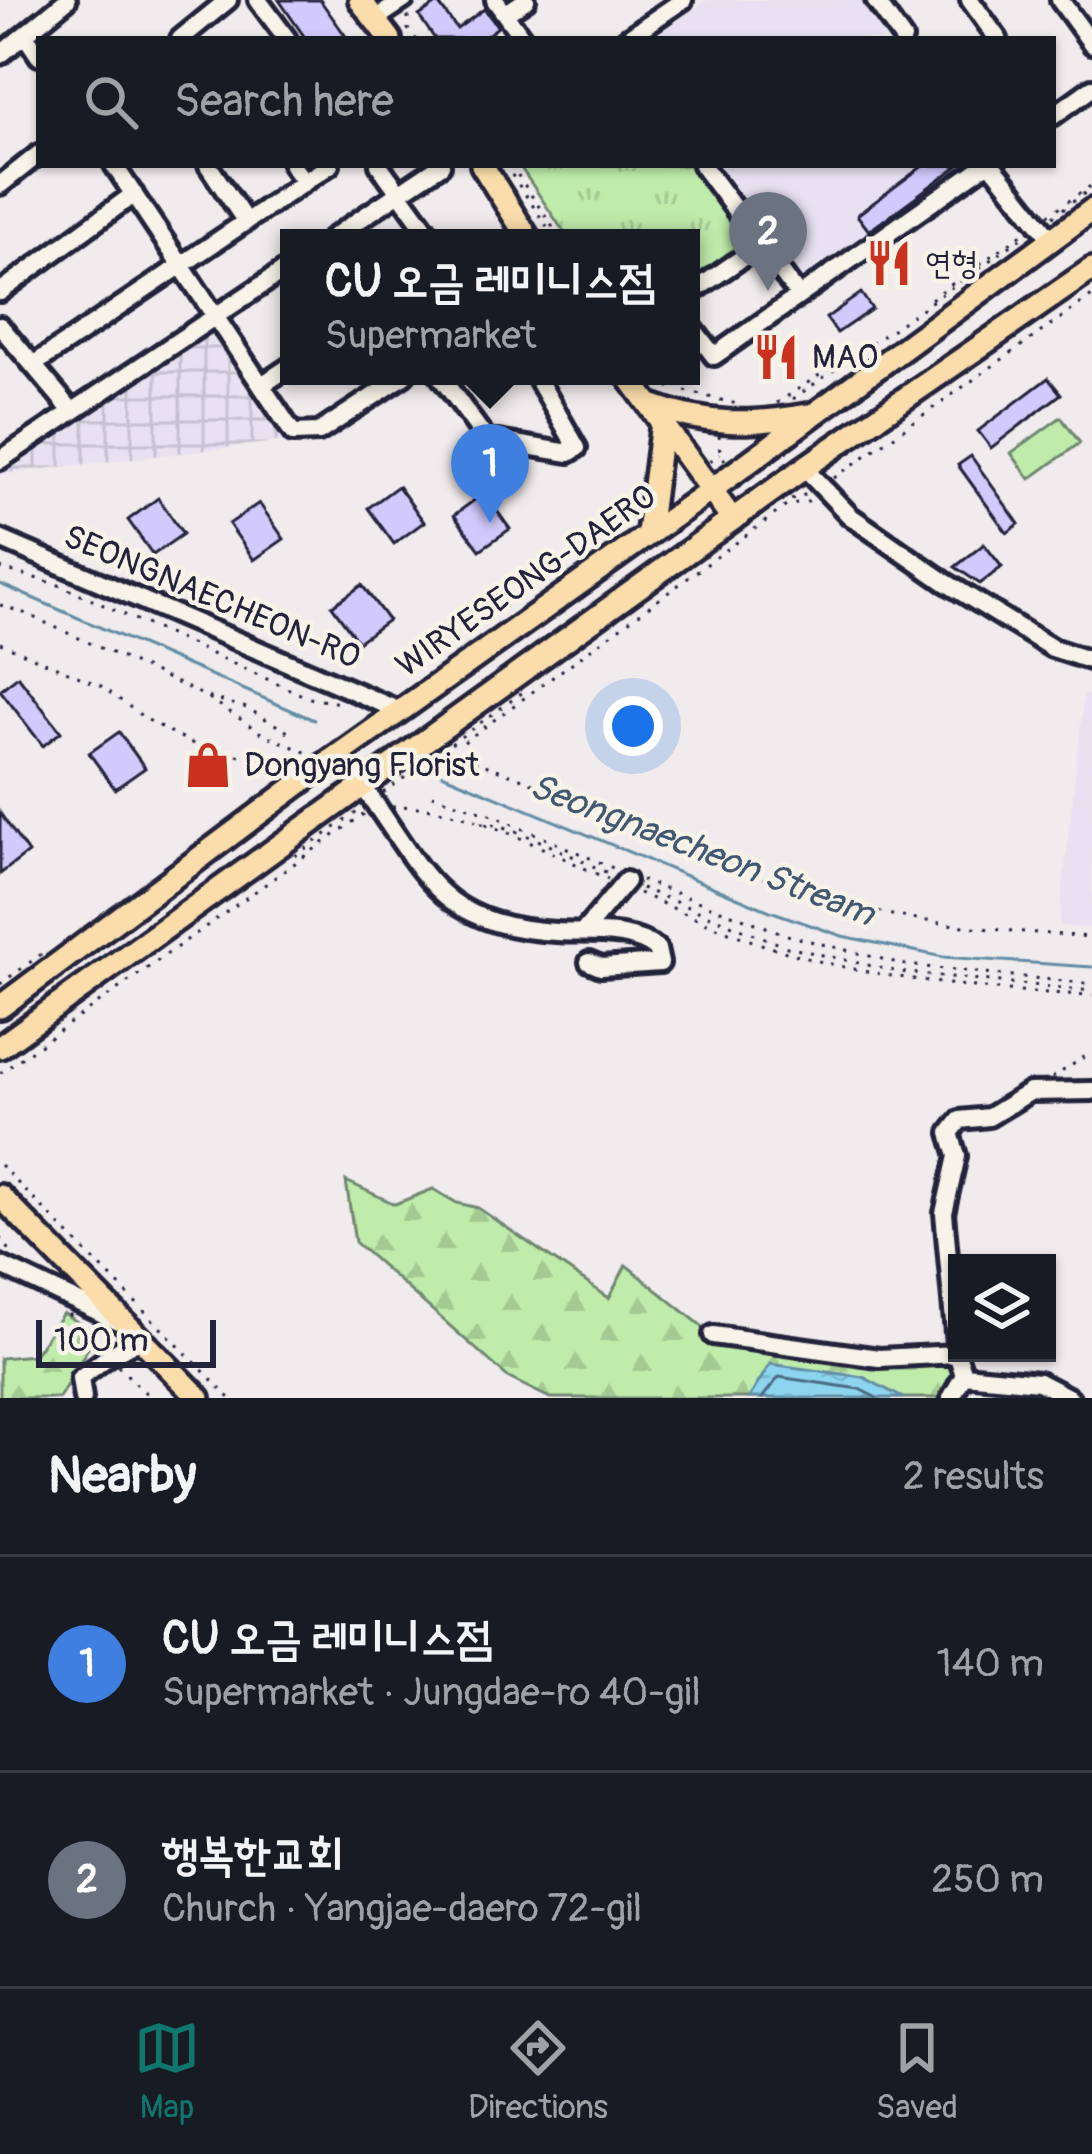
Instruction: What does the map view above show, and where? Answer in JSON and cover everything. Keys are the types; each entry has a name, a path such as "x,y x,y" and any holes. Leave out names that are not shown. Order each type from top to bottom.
{"main road":[{"path":"361,0 387,36"},
{"path":"484,168 522,229"},
{"name":"WIRYESEONG-DAERO","path":"0,1007 400,711 822,409 1043,229 1088,216"},
{"name":"WIRYESEONG-DAERO","path":"0,1047 373,800 732,519 1092,269"},
{"path":"635,385 732,519"},
{"path":"656,413 752,425 822,409"},
{"path":"822,409 828,434 848,440"},
{"path":"804,468 799,454 822,409"},
{"path":"649,533 656,413"},
{"path":"0,1196 199,1398"}],"street":[{"path":"0,55 67,0"},
{"path":"193,35 229,0"},
{"path":"258,0 284,36"},
{"path":"521,36 500,7 526,0"},
{"path":"630,36 682,0"},
{"path":"875,0 901,36"},
{"path":"970,0 996,36"},
{"path":"1060,0 1092,44"},
{"path":"375,20 406,8"},
{"path":"25,35 36,52"},
{"path":"1056,114 1092,88"},
{"path":"0,185 36,156"},
{"path":"116,168 293,433 319,432 390,385"},
{"path":"210,168 246,222"},
{"path":"294,168 304,182"},
{"path":"33,364 325,168"},
{"path":"381,168 426,229"},
{"path":"346,229 437,168"},
{"path":"704,168 799,296"},
{"path":"700,337 715,356 985,168"},
{"path":"992,168 1043,229"},
{"path":"0,292 134,194"},
{"path":"700,287 761,244"},
{"path":"0,460 280,273"},
{"path":"0,326 73,411"},
{"path":"262,385 280,373"},
{"path":"446,385 486,440 569,453 577,448 541,385"},
{"path":"804,468 850,516 945,582 1052,648 1092,661"},
{"name":"SEONGNAECHEON-RO","path":"0,539 400,711"},
{"path":"373,800 433,888 469,913 555,932 643,939 656,949 660,963 601,967 589,962"},
{"path":"584,931 625,884"},
{"path":"948,1256 944,1213 957,1156 950,1133 960,1120 989,1117 1030,1092 1092,1091"},
{"path":"6,1259 134,1332 80,1378 83,1398"},
{"path":"713,1335 879,1358 948,1354"},
{"path":"951,1398 964,1375 960,1362"},
{"path":"964,1375 1039,1382 1070,1398"}],"path":[{"path":"406,8 414,36"},
{"path":"510,168 551,229"},
{"path":"785,404 1043,229 1092,186"},
{"path":"764,412 1043,229"},
{"path":"767,513 840,474 1092,296"},
{"path":"676,385 716,397"},
{"path":"464,742 775,516"},
{"path":"0,568 59,585 309,698 340,703"},
{"path":"0,605 205,696 260,733 309,753"},
{"path":"0,643 101,686 146,719 195,745 263,760 295,755"},
{"path":"205,696 247,708 295,736"},
{"path":"463,757 796,890 966,927 1092,937"},
{"path":"432,795 790,936 906,965 1092,990"},
{"path":"0,1073 373,800 419,804 480,824 489,822 625,884 787,947 899,972 1092,990"},
{"path":"1030,1092 1092,1052"},
{"path":"0,1165 230,1398"},
{"path":"0,1238 6,1259"},
{"path":"67,1312 152,1398"}],"shaded area":[{"path":"707,0 867,0 892,36 656,36"},
{"path":"718,168 965,168 805,283"},
{"path":"210,333 283,441 0,474 0,470"},
{"path":"1084,695 1092,696 1092,928 1059,926"}],"green space":[{"path":"521,168 700,168 755,244 700,281 700,229 562,229"},
{"path":"1061,417 1080,443 1030,479 1011,453"},
{"path":"346,1181 395,1204 433,1189 478,1208 609,1298 626,1265 713,1335 879,1358 948,1354 948,1362 960,1362 964,1375 951,1398 550,1398 509,1378 355,1242"},
{"path":"63,1313 96,1334 59,1398 0,1398 0,1358 34,1355"}],"water":[{"path":"770,1364 863,1377 903,1398 749,1398"}],"building":[{"path":"279,0 320,0 345,35 304,36"},
{"path":"438,3 457,29 484,9 498,27 486,36 433,36 419,16"},
{"path":"920,168 955,168 869,231 857,215"},
{"path":"861,293 872,309 837,333 826,318"},
{"path":"1048,378 1061,394 991,448 978,431"},
{"path":"971,456 1019,524 1007,533 958,465"},
{"path":"398,486 424,522 394,544 368,508"},
{"path":"484,493 510,529 480,550 454,515"},
{"path":"158,498 183,534 153,555 128,520"},
{"path":"259,503 284,539 254,560 229,524"},
{"path":"984,544 1002,567 980,584 955,567"},
{"path":"362,585 388,620 358,642 332,606"},
{"path":"18,676 61,732 43,746 0,690"},
{"path":"119,732 145,768 115,789 89,753"},
{"path":"0,813 28,853 0,874"}],"waterway":[{"name":"Seongnaecheon Stream","path":"0,584 314,720"},
{"name":"Seongnaecheon Stream","path":"442,774 770,911 842,936 943,957 1092,967"}],"place":[{"name":"연형","path":"889,263"},
{"name":"행복한교회","path":"768,291"},
{"name":"MAO","path":"776,357"},
{"name":"CU 오금 레미니스점","path":"490,523"},
{"name":"Dongyang Florist","path":"208,765"}]}
